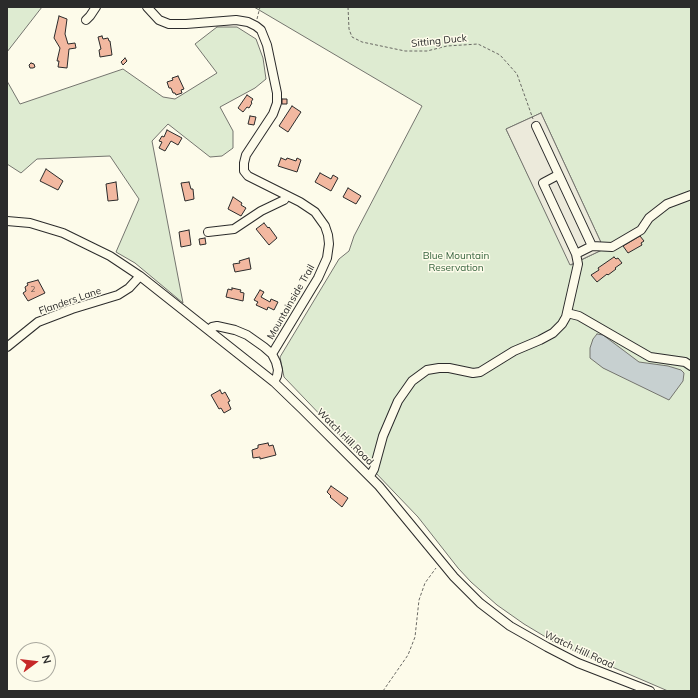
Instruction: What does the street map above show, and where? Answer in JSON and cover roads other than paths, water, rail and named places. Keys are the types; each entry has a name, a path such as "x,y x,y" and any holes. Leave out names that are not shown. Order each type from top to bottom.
{"street":[{"path":"86,20 96,7"},
{"name":"Mountainside Trail","path":"147,7 159,20 169,24 236,20 256,26 261,30 267,45 277,93 277,103 273,114 246,155 244,171 248,176 315,212 325,226 329,244 327,258 318,278 272,354"},
{"path":"536,126 592,246"},
{"path":"370,476 374,469 383,436 398,401 412,381 427,370 439,368 449,368 473,373 480,372 514,351 553,333 562,324 567,314 578,264 576,254 543,183 558,175"},
{"path":"576,254 592,246 612,247 640,230 649,218 667,204 691,195"},
{"path":"208,232 234,230 261,211 284,200 287,196"},
{"name":"Watch Hill Road","path":"7,221 30,224 63,233 110,256 140,276 274,382 370,476 441,561 468,592 480,603 510,626 572,660 650,691"},
{"name":"Flanders Lane","path":"7,347 38,322 72,309 118,295 129,288 140,276"},
{"path":"567,314 579,316 650,357 685,362 691,366"},
{"name":"Mountainside Trail","path":"209,330 212,327 217,326 235,330 256,341 272,354 278,370 274,382"}],"park label":[{"name":"Blue Mountain Reservation","path":"456,262"}]}
